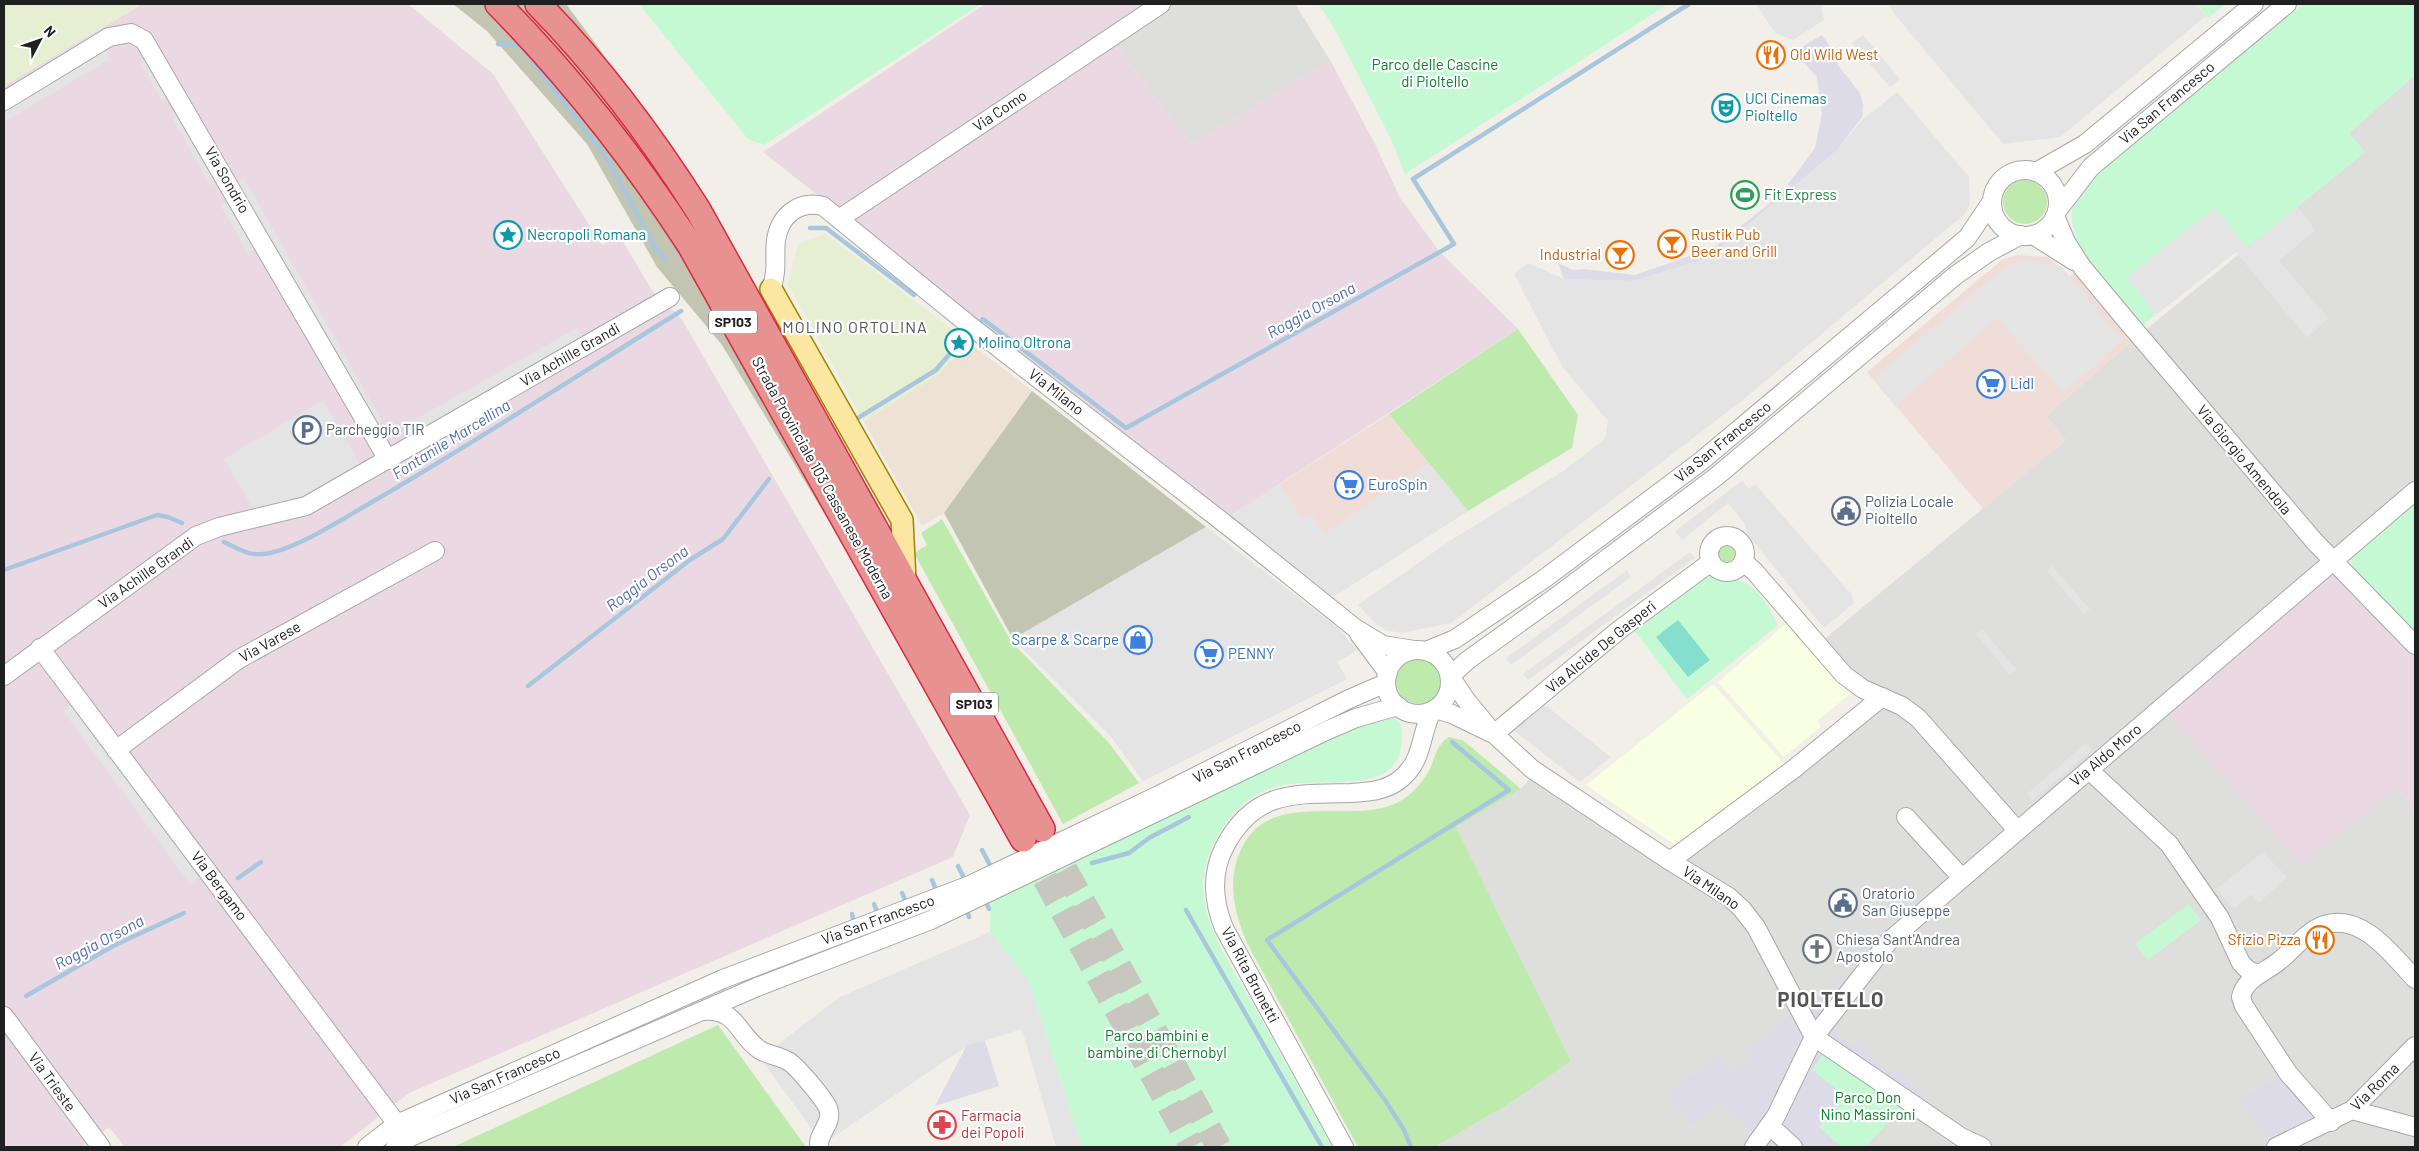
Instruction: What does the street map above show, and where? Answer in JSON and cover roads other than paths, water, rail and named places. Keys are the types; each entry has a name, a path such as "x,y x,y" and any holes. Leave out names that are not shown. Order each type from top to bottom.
{"highway":[{"name":"SP103","path":"486,4 561,87 660,220 851,530"},
{"name":"Strada Provinciale 103 Cassanese Moderna","path":"498,4 586,102 664,206 690,245 927,668 1033,834 905,580 723,250 686,190 617,95 538,4"}],"main road":[{"path":"771,289 902,520 905,580"}],"street":[{"name":"Via Como","path":"839,219 1161,4"},
{"name":"Via San Francesco","path":"2036,172 2085,144 2254,4"},
{"name":"Via San Francesco","path":"2056,214 2090,167 2287,4"},
{"name":"Via Sondrio","path":"4,101 109,37 131,33 144,40 388,460"},
{"path":"2020,170 2036,172 2046,178 2054,188 2057,200 2056,214 2046,228 2027,235 2002,226 1994,215 1992,200 1997,185 2007,175 2020,170"},
{"name":"Via San Francesco","path":"1420,651 1455,639 1544,579 1700,462 1967,238 1992,200"},
{"name":"Via Milano","path":"771,289 776,272 779,230 792,211 803,205 822,206 973,328 1264,554 1354,628 1383,645 1420,651"},
{"name":"Via Giorgio Amendola","path":"2056,214 2066,242 2082,267 2260,479 2332,560 2415,645"},
{"name":"Via San Francesco","path":"1450,676 1468,660 1717,476 1956,275 1983,256 2027,235"},
{"name":"Via Giorgio Amendola","path":"2027,235 2082,267"},
{"name":"Via Achille Grandi","path":"4,676 196,536 219,527 306,506 670,297"},
{"name":"Via Aldo Moro","path":"1754,1147 1770,1126 1814,1037 1889,941 2332,560 2415,491"},
{"path":"1727,536 1733,537 1743,545 1746,554 1744,562 1734,571 1726,572 1717,569 1711,562 1709,554 1712,545 1717,539 1727,536"},
{"name":"Via Varese","path":"116,750 239,659 435,552"},
{"name":"Via Alcide De Gasperi","path":"1494,734 1620,630 1711,562"},
{"path":"1744,562 1755,572 1840,671 1863,689 1902,706 1918,718 2017,830"},
{"name":"Via Milano","path":"1354,628 1387,678"},
{"name":"Via Bergamo","path":"40,648 398,1124"},
{"path":"1402,709 1421,714 1434,710 1448,695 1450,676 1441,660 1420,651 1399,657 1387,678 1389,694 1402,709 1414,730 1416,741 1413,760 1406,774"},
{"name":"Via Milano","path":"1450,676 1466,700 1494,734 1532,769 1670,861 1729,897 1749,916 1814,1037 1961,1137 1982,1147"},
{"name":"Via San Francesco","path":"367,1147 398,1124 723,979 970,885 1159,796 1387,678"},
{"path":"1670,861 1795,768 1882,697"},
{"name":"Via San Francesco","path":"395,1147 406,1139 757,987 931,920 1328,730 1356,718 1402,709"},
{"name":"Via Milano","path":"1434,710 1459,717 1494,734"},
{"name":"Via Rita Brunetti","path":"1344,1147 1230,941 1217,907 1215,877 1222,853 1232,834 1244,818 1261,805 1288,795 1374,791 1394,784 1406,774 1418,757 1425,729 1434,710"},
{"path":"2089,770 2151,825 2174,850 2220,918 2242,964 2248,970 2257,974"},
{"path":"1906,817 1962,878"},
{"path":"2331,1122 2288,1073 2242,1002 2240,997 2244,989 2257,974 2274,966 2318,928 2324,925 2338,924 2352,926 2370,934 2415,979"},
{"path":"747,1036 741,1013 742,1002 757,987"},
{"path":"701,1012 712,1010 722,1013 760,1050 792,1064 827,1105 829,1118 820,1138 819,1147"},
{"name":"Via Trieste","path":"4,1016 101,1147"},
{"name":"Via Roma","path":"2276,1147 2331,1122 2352,1110 2415,1046"},
{"path":"2352,1110 2415,1127"},
{"path":"1770,1126 1793,1147"}],"waterway":[{"name":"Roggia Orsona","path":"977,325 983,319 1126,428 1454,244 1413,179 1689,4"},
{"path":"498,44 520,45 608,160 654,246 665,259"},
{"name":"Fontanile Marcellina","path":"810,228 826,228 914,295"},
{"name":"Fontanile Marcellina","path":"224,542 243,551 263,554 275,552 303,541 334,525 450,455 681,311"},
{"name":"Roggia Orsona","path":"858,418 936,370 969,331"},
{"name":"Roggia Orsona","path":"528,686 690,560 723,539 769,479"},
{"name":"Fontanile Marcellina","path":"4,570 157,515 182,523"},
{"path":"1411,1147 1404,1130 1385,1100 1267,940 1509,790 1452,742"},
{"path":"1092,863 1129,853 1149,838 1189,817"},
{"path":"982,850 991,867"},
{"name":"Roggia Orsona","path":"238,878 261,862"},
{"path":"958,866 965,880"},
{"path":"932,880 937,892"},
{"path":"902,893 907,904"},
{"path":"985,899 989,909"},
{"path":"874,904 878,914"},
{"path":"966,908 969,917"},
{"path":"1186,910 1322,1147"},
{"name":"Roggia Orsona","path":"26,996 113,946 184,913"},
{"path":"852,914 854,924"}],"tunnel":[{"path":"1047,837 1219,1147"},
{"path":"1027,846 1192,1147"}],"place":[{"name":"Old Wild West","path":"1771,55"},
{"name":"UCI Cinemas Pioltello","path":"1726,108"},
{"name":"Fit Express","path":"1745,195"},
{"name":"Necropoli Romana","path":"508,235"},
{"name":"Rustik Pub Beer and Grill","path":"1672,244"},
{"name":"Industrial","path":"1620,255"},
{"name":"Molino Oltrona","path":"959,343"},
{"name":"Lidl","path":"1991,384"},
{"name":"Parcheggio TIR","path":"307,430"},
{"name":"EuroSpin","path":"1349,485"},
{"name":"Polizia Locale Pioltello","path":"1846,511"},
{"name":"Scarpe & Scarpe","path":"1138,640"},
{"name":"PENNY","path":"1209,654"},
{"name":"Oratorio San Giuseppe","path":"1843,903"},
{"name":"Sfizio Pizza","path":"2320,940"},
{"name":"Chiesa Sant'Andrea Apostolo","path":"1817,949"},
{"name":"Farmacia dei Popoli","path":"942,1125"}],"district":[{"name":"MOLINO ORTOLINA","path":"855,327"},
{"name":"PIOLTELLO","path":"1831,1000"}],"park label":[{"name":"Parco delle Cascine di Pioltello","path":"1435,74"},
{"name":"Parco bambini e bambine di Chernobyl","path":"1157,1044"},
{"name":"Parco Don Nino Massironi","path":"1868,1106"}]}
